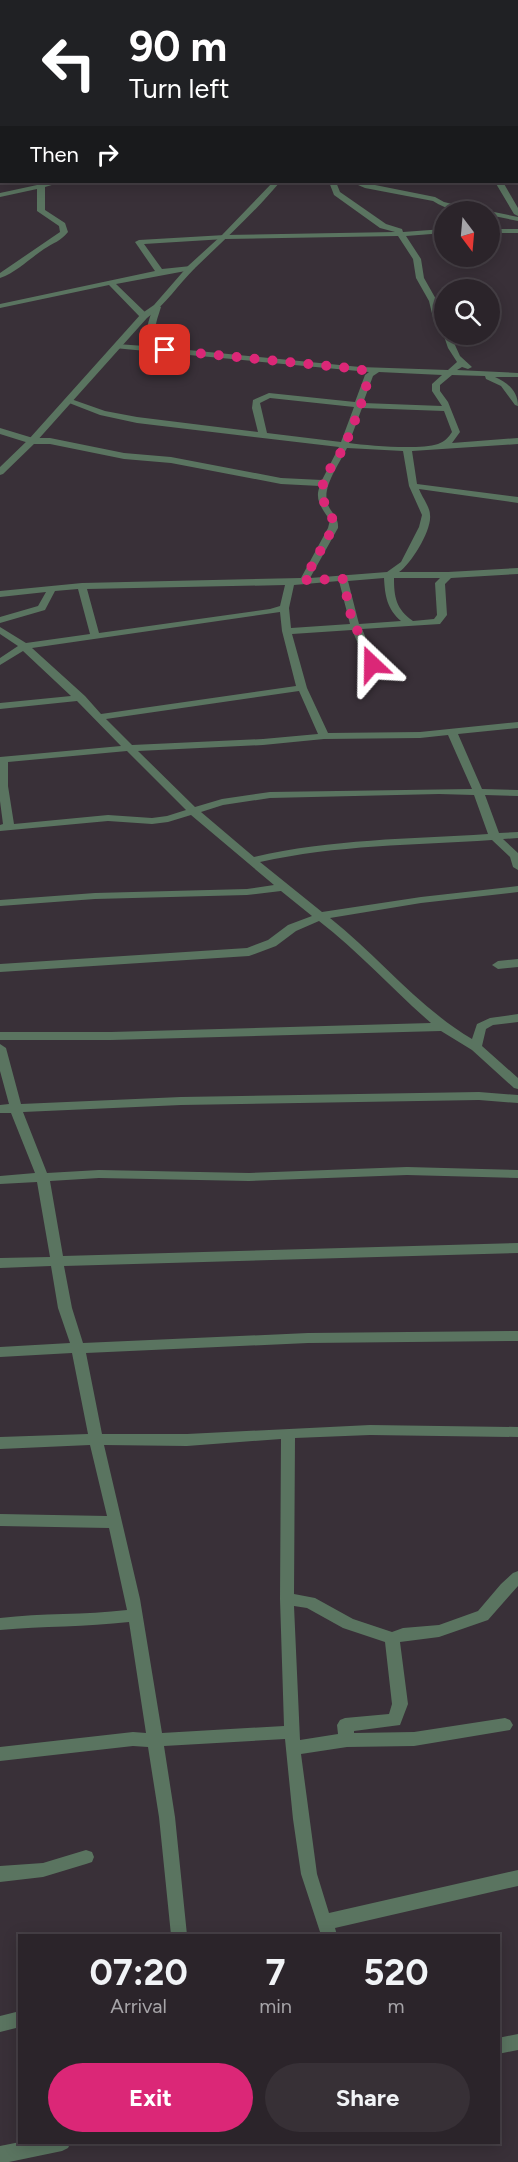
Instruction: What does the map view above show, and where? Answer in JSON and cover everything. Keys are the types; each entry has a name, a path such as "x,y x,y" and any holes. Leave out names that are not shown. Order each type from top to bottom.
{"street":[{"path":"0,195 54,183"},
{"path":"165,350 152,336 153,318 158,307 191,268 225,237 275,183"},
{"path":"333,183 337,193 383,226 405,233 417,258 420,278 434,305"},
{"path":"358,183 438,201"},
{"path":"500,183 518,214"},
{"path":"0,276 19,266 64,232 62,225 40,211 41,186"},
{"path":"500,215 518,219"},
{"path":"500,231 518,231"},
{"path":"160,272 139,242 225,237 372,236 434,232"},
{"path":"0,306 160,272 191,268"},
{"path":"111,283 144,316"},
{"path":"0,472 32,441 144,316 158,307"},
{"path":"451,345 461,363 504,384 518,403"},
{"path":"117,346 360,369 518,375"},
{"path":"441,446 452,439 456,432 444,402 436,391 436,384 461,363"},
{"path":"360,369 364,371 367,379"},
{"path":"304,580 333,528 334,520 323,503 323,486 344,446 360,405 367,379 371,372 380,369"},
{"path":"264,437 257,415 256,402 269,395 360,405 447,410"},
{"path":"68,401 121,418 344,446 407,448 518,441"},
{"path":"0,431 32,441 50,441 124,456 171,460 251,476 323,486"},
{"path":"388,575 405,564 424,527 426,515 413,486 407,448"},
{"path":"413,486 518,500"},
{"path":"405,564 416,575"},
{"path":"0,594 82,586 290,582 388,575 448,576 518,571"},
{"path":"388,575 390,598 395,612 411,623"},
{"path":"429,576 440,583"},
{"path":"440,583 448,576"},
{"path":"343,579 356,626 372,664"},
{"path":"290,582 284,611 287,631 302,688 324,736"},
{"path":"287,631 437,622 441,619 440,583"},
{"path":"82,586 95,636"},
{"path":"0,620 42,608 52,589"},
{"path":"0,662 24,646 284,611"},
{"path":"0,630 24,646 81,698 129,749 194,812 282,887 321,916 443,1027 476,1047 518,1085"},
{"path":"99,717 126,715 302,688"},
{"path":"0,706 81,698"},
{"path":"93,750 126,715"},
{"path":"518,725 452,733 372,737 324,736 263,742 93,750 2,759 4,827 108,818 152,821 168,819 236,799 270,795 478,791 518,793"},
{"path":"452,733 478,791 495,837 515,856 518,867"},
{"path":"208,822 210,806"},
{"path":"251,861 294,851 327,847 518,835"},
{"path":"0,903 95,896 247,891 282,887"},
{"path":"0,968 249,952 272,943 292,928 321,916 421,900 518,889"},
{"path":"498,965 518,963"},
{"path":"476,1047 482,1027 490,1022 518,1018"},
{"path":"0,1036 102,1038 349,1027 443,1027"},
{"path":"0,1048 16,1108 43,1178 65,1308 78,1348 135,1615 167,1817 179,1934"},
{"path":"0,1109 181,1101 479,1096 518,1099"},
{"path":"0,1180 99,1174 249,1177 407,1171 518,1174"},
{"path":"0,1263 518,1248"},
{"path":"0,1352 308,1338 518,1336"},
{"path":"0,1443 96,1439 187,1440 370,1430 518,1432"},
{"path":"288,1433 288,1599 292,1748 309,1877 327,1928 518,1878"},
{"path":"0,1520 116,1522"},
{"path":"288,1599 310,1602 348,1624 392,1638 403,1634 439,1631 483,1616 518,1577"},
{"path":"0,1624 38,1620 95,1620 135,1615"},
{"path":"348,1740 345,1725 394,1720 398,1714 400,1704 392,1638"},
{"path":"292,1748 348,1740 414,1739 505,1725"},
{"path":"0,1754 133,1739 154,1740 291,1732"},
{"path":"0,1874 43,1870 86,1857"},
{"path":"0,2024 18,2020"},
{"path":"500,2046 518,2042"},
{"path":"0,2155 52,2144"}],"route":[{"path":"165,350 299,362 364,371 367,379 360,405 344,446 322,490 323,503 334,520 333,528 304,580 343,579 351,616 372,664"}]}
